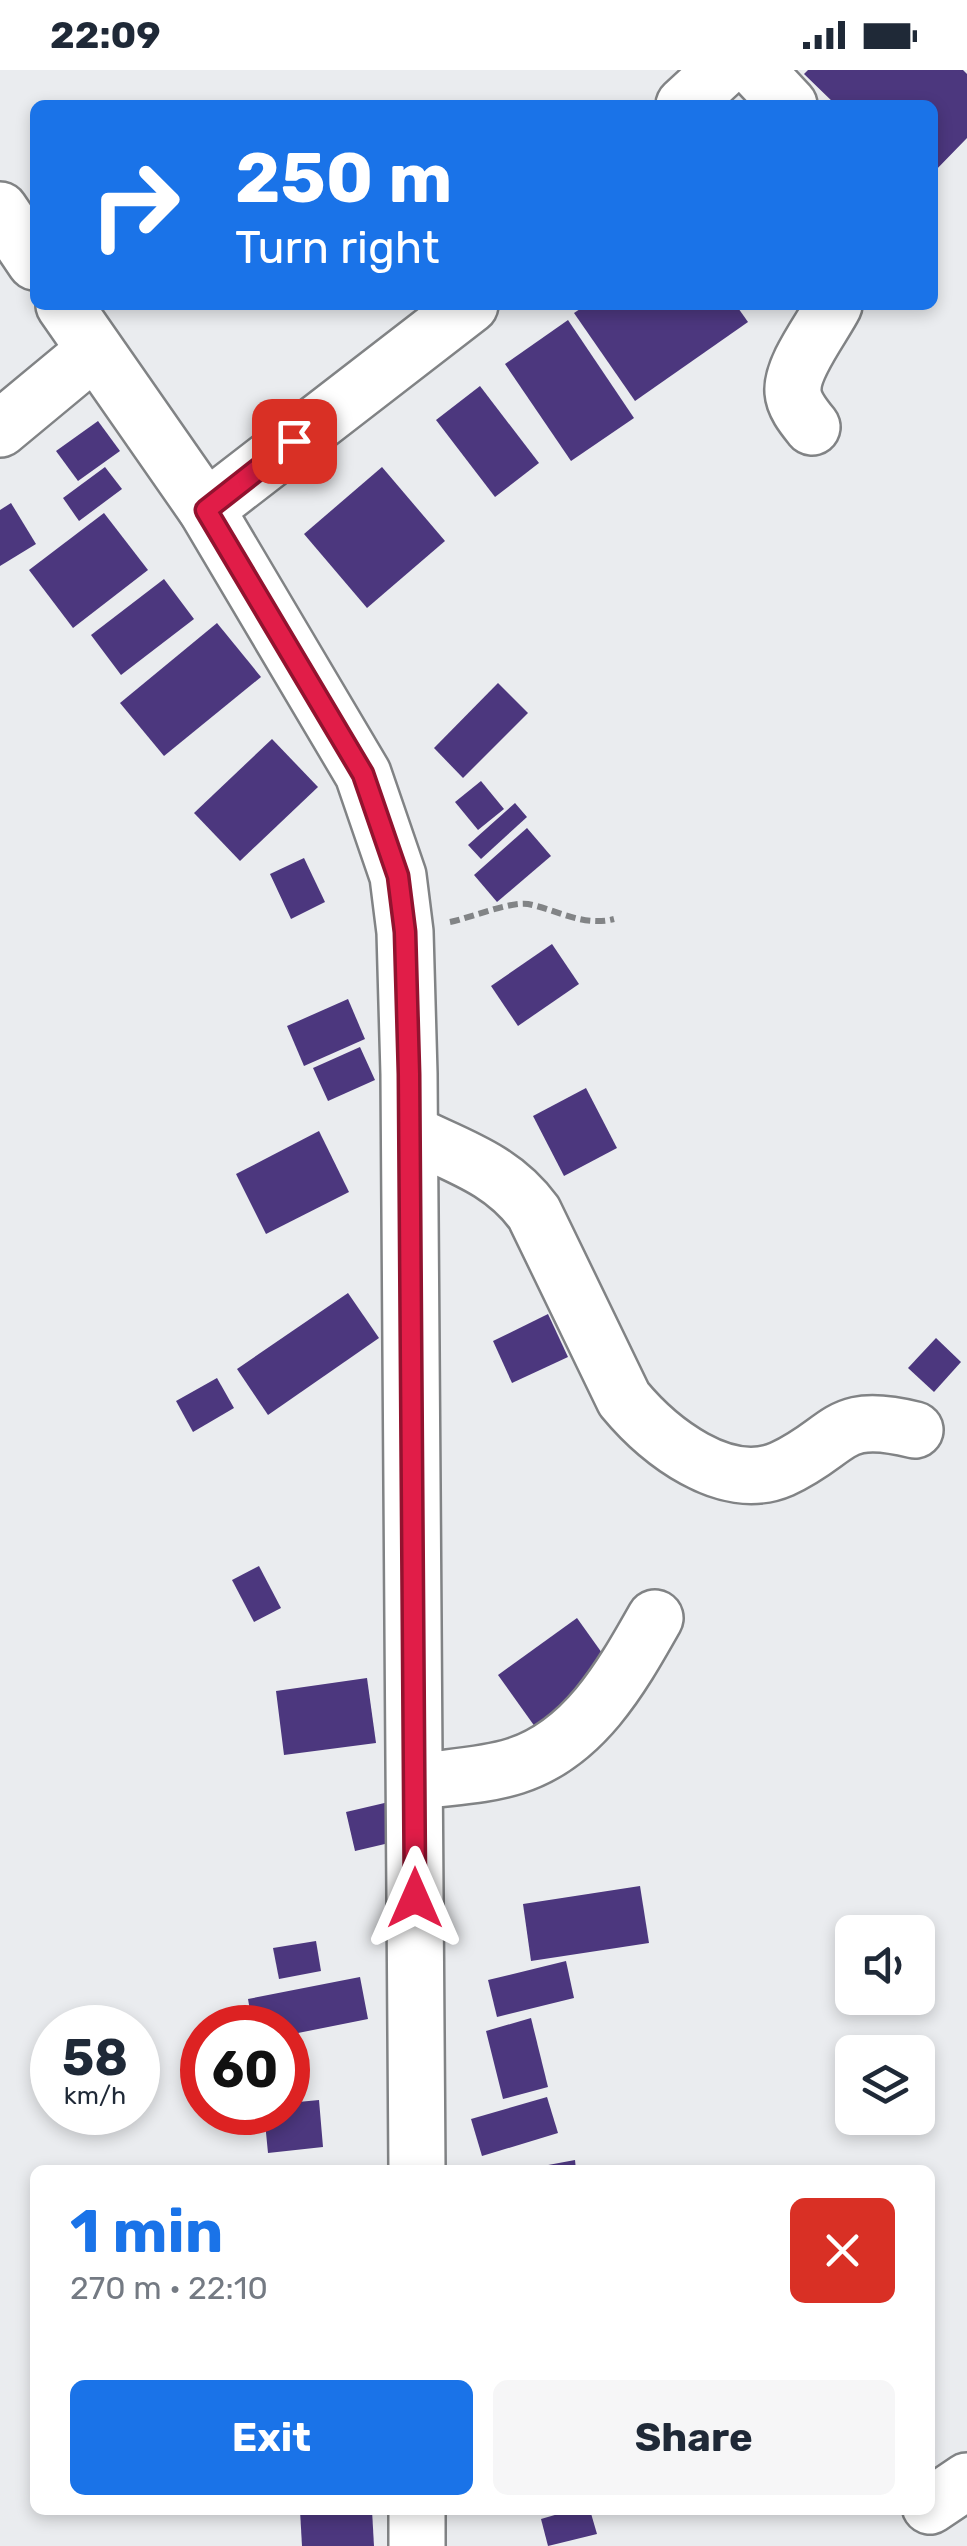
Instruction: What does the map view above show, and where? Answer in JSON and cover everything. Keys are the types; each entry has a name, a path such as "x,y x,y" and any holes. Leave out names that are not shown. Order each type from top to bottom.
{"main road":[{"path":"689,100 722,70"},
{"path":"756,70 784,100"},
{"path":"0,210 30,255"},
{"path":"67,310 206,510 363,774 398,876 405,932 410,1133 416,2165"},
{"path":"206,510 464,310"},
{"path":"812,427 792,392 795,377 831,310"},
{"path":"0,429 94,351"},
{"path":"410,1133 489,1170 517,1189 534,1212 624,1398 643,1422 682,1450 720,1471 761,1475 782,1469 854,1425 882,1422 914,1430"},
{"path":"415,1782 511,1767 544,1755 606,1699 656,1618"},
{"path":"935,2502 967,2481"},
{"path":"417,2515 417,2546"}],"path":[{"path":"405,932 524,903 565,916 600,922 614,919"}],"building":[{"path":"808,70 963,70 967,74 967,138 938,168 938,100 831,100 804,74"},
{"path":"740,310 748,322 635,401 574,313"},
{"path":"568,320 634,418 571,461 505,364"},
{"path":"480,386 539,463 495,497 436,420"},
{"path":"98,421 120,451 78,481 56,451"},
{"path":"105,467 122,489 79,521 63,498"},
{"path":"382,467 445,541 367,608 304,534"},
{"path":"11,503 36,544 0,566 0,510"},
{"path":"104,513 148,570 73,628 29,570"},
{"path":"164,579 194,619 121,675 91,635"},
{"path":"217,623 261,677 164,756 120,703"},
{"path":"498,683 528,713 463,778 434,748"},
{"path":"272,739 318,787 240,861 194,813"},
{"path":"481,781 504,809 478,830 455,802"},
{"path":"515,803 527,817 481,859 468,845"},
{"path":"527,828 551,856 497,902 474,875"},
{"path":"304,858 325,902 291,919 270,874"},
{"path":"552,944 579,984 518,1026 491,986"},
{"path":"348,999 365,1039 304,1066 287,1026"},
{"path":"360,1047 375,1080 328,1101 313,1068"},
{"path":"586,1088 617,1148 564,1176 533,1116"},
{"path":"319,1131 349,1192 266,1234 236,1174"},
{"path":"348,1293 379,1338 268,1415 237,1369"},
{"path":"548,1314 568,1357 512,1383 493,1341"},
{"path":"936,1338 961,1362 934,1392 908,1368"},
{"path":"217,1378 234,1408 193,1432 176,1401"},
{"path":"259,1566 281,1608 254,1622 232,1580"},
{"path":"577,1618 617,1674 538,1731 498,1675"},
{"path":"367,1678 376,1743 284,1755 276,1691"},
{"path":"393,1801 402,1840 355,1851 346,1812"},
{"path":"640,1886 649,1943 531,1961 523,1904"},
{"path":"316,1941 321,1971 279,1979 273,1948"},
{"path":"566,1961 574,1998 497,2017 488,1980"},
{"path":"360,1977 368,2019 310,2031 310,2005 249,2005 248,1999"},
{"path":"531,2018 548,2087 503,2099 486,2031"},
{"path":"547,2097 558,2133 482,2156 471,2119"},
{"path":"319,2100 323,2147 268,2153 266,2135 310,2135 310,2101"},
{"path":"575,2160 576,2165 548,2165"},
{"path":"300,2515 372,2515 374,2546 302,2546"},
{"path":"591,2515 597,2534 548,2546 541,2519"}],"route":[{"path":"294,441 206,510 363,774 398,876 405,932 409,1074 415,1898"}]}
